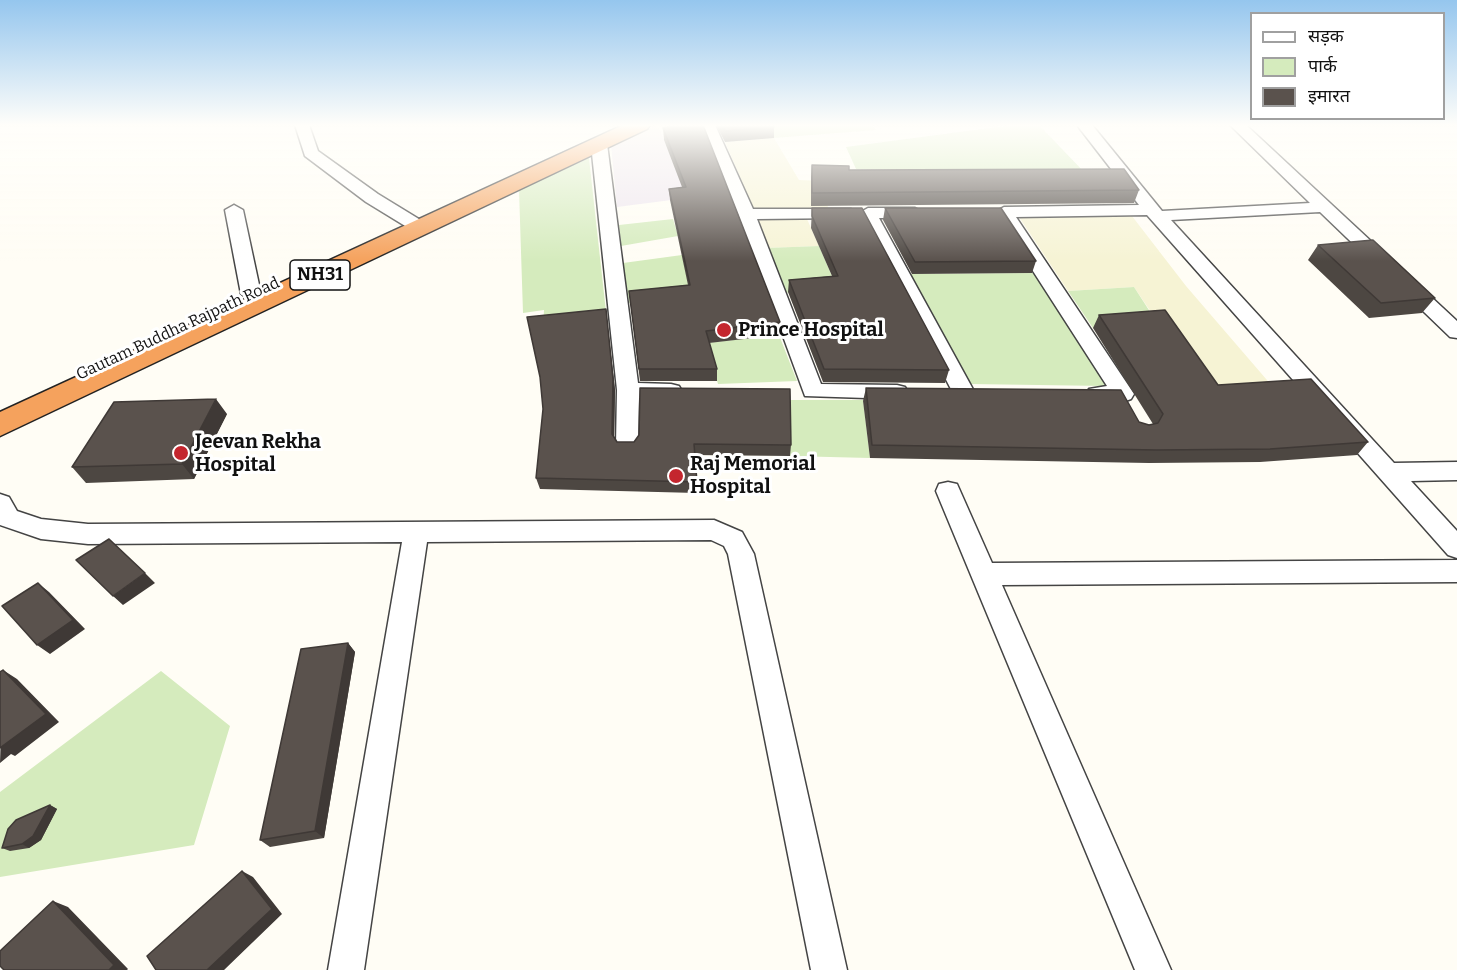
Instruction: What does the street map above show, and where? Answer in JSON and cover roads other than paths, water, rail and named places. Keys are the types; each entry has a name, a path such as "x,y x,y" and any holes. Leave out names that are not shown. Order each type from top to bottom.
{"highway":[{"name":"Gautam Buddha Rajpath Road","path":"0,412 251,294 416,225 526,170"},
{"name":"NH31","path":"0,425 416,225 540,170"}],"street":[{"path":"334,170 372,198 416,225"},
{"path":"602,170 628,390 627,445"},
{"path":"728,170 747,213 813,391"},
{"path":"1120,170 1154,213 1457,548"},
{"path":"1284,170 1457,332"},
{"path":"982,212 1154,213 1323,207"},
{"path":"234,210 251,294"},
{"path":"1004,212 1128,403 1078,394"},
{"path":"747,213 936,213"},
{"path":"868,213 964,393"},
{"path":"628,390 686,391"},
{"path":"790,391 918,392"},
{"path":"941,393 987,393"},
{"path":"1387,472 1457,471"},
{"path":"948,491 1153,970"},
{"path":"0,504 8,518 19,522 41,529 88,534 416,534 714,530 733,538 741,554 829,970"},
{"path":"346,970 416,534"},
{"path":"984,574 1457,571"}],"place":[{"name":"Prince Hospital","path":"724,330"},
{"name":"Jeevan Rekha Hospital","path":"181,453"},
{"name":"Raj Memorial Hospital","path":"676,476"}]}
